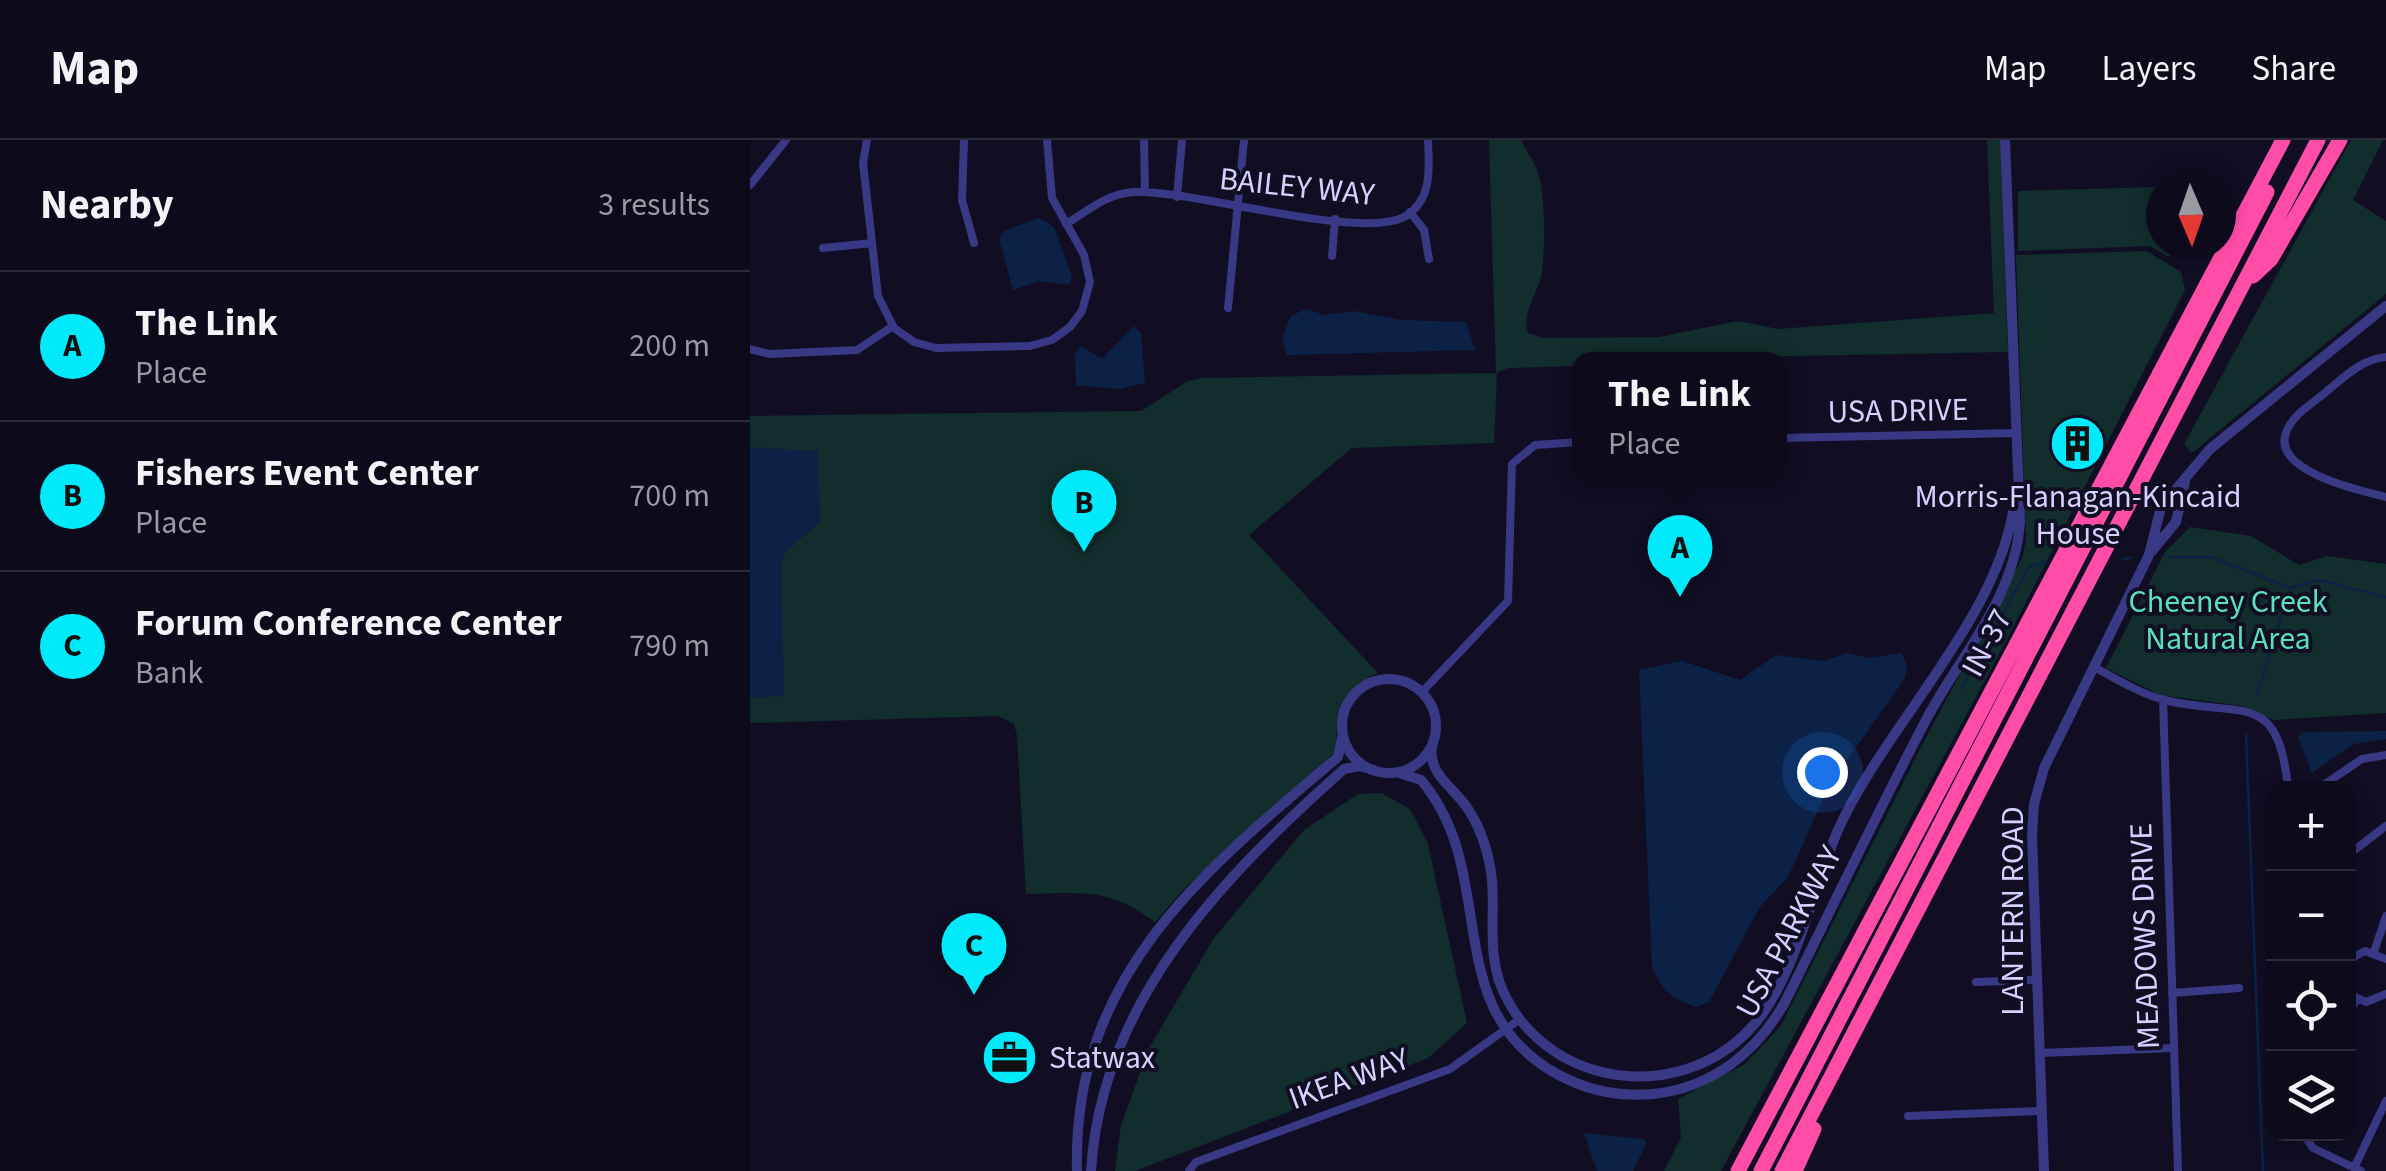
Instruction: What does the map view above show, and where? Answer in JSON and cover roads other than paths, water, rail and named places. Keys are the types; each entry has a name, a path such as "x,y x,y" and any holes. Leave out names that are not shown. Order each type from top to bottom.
{"highway":[{"path":"2236,225 2272,140"},
{"name":"IN-37","path":"2236,227 2283,140"},
{"path":"1760,1171 2295,140"},
{"path":"1782,1171 2318,140"},
{"path":"2246,282 2272,260 2340,140"},
{"name":"IN-37","path":"1738,1171 2218,260"},
{"path":"1796,1171 1878,986"}],"street":[{"path":"750,185 786,140"},
{"path":"866,140 864,163 878,296 893,326 914,342 946,349 1030,346 1062,334 1082,312 1090,282 1084,254 1052,198 1047,140"},
{"path":"964,140 962,200 974,243"},
{"path":"1066,224 1118,194 1145,192 1144,140"},
{"path":"1177,197 1182,140"},
{"path":"1228,308 1244,140"},
{"path":"1428,140 1429,181 1410,212 1424,230 1430,259"},
{"name":"USA PARKWAY","path":"1396,772 1415,776 1425,785 1458,845 1469,887 1478,971 1506,1029 1528,1054 1570,1081 1627,1094 1670,1092 1724,1070 1759,1041 1785,1002 1927,719 2007,582 2019,542 2005,140"},
{"name":"BAILEY WAY","path":"1145,192 1334,219 1386,222 1410,212"},
{"path":"1332,256 1334,219"},
{"path":"823,248 872,243"},
{"name":"LANTERN ROAD","path":"2149,556 2158,512 2210,448 2386,306"},
{"path":"750,348 768,354 857,350 893,326"},
{"path":"2386,357 2348,374 2299,414 2285,439 2288,452 2316,477 2386,496"},
{"name":"USA DRIVE","path":"1787,438 2017,433"},
{"path":"1076,1171 1087,1070 1102,1022 1130,965 1192,886 1338,757 1346,708 1367,684 1392,678 1422,692 1508,600 1509,482 1518,456 1535,444 1572,442"},
{"name":"LANTERN ROAD","path":"2044,1171 2034,804 2046,764 2149,556 2178,518 2186,478"},
{"name":"USA PARKWAY","path":"1422,692 1436,718 1432,767 1467,806 1486,846 1492,884 1495,966 1520,1020 1564,1058 1594,1071 1631,1078 1691,1069 1721,1054 1750,1029 1775,993 1849,808 1928,690 1997,565 2012,525 2018,481"},
{"path":"2094,667 2162,700 2260,716 2282,741 2287,781"},
{"name":"MEADOWS DRIVE","path":"2162,700 2178,1171"},
{"path":"1343,733 1351,753 1374,770"},
{"path":"1091,1171 1098,1112 1116,1057 1141,1004 1188,929 1254,851 1344,769 1360,766 1396,772 1417,764 1432,747"},
{"path":"2329,781 2362,759 2386,756"},
{"path":"2356,849 2386,826"},
{"path":"2374,952 2386,916"},
{"path":"2356,954 2374,952 2386,959"},
{"path":"1976,982 2037,980"},
{"path":"2172,994 2239,988"},
{"path":"2356,998 2371,1002 2386,994"},
{"name":"IKEA WAY","path":"1189,1171 1196,1162 1450,1069 1520,1020"},
{"path":"2039,1053 2174,1048"},
{"path":"2308,1141 2314,1148 2358,1169 2386,1100"},
{"path":"1908,1116 2041,1111"}],"water":[{"path":"1039,218 1054,227 1072,277 1069,285 1039,281 1013,290 999,239 1004,231"},
{"path":"1306,309 1325,315 1354,311 1402,320 1466,322 1475,350 1287,355 1282,338 1291,316"},
{"path":"1134,326 1141,334 1145,383 1118,389 1076,385 1075,353 1081,346 1102,359"},
{"path":"750,447 818,451 820,522 786,552 781,564 784,696 750,698"},
{"path":"1847,653 1869,658 1902,653 1907,666 1905,678 1829,786 1788,877 1759,908 1709,1002 1696,1007 1680,1000 1659,982 1652,966 1639,670 1682,661 1740,680 1776,655 1824,661"},
{"path":"2386,731 2386,739 2353,744 2312,773 2298,737 2303,732"},
{"path":"1584,1133 1644,1139 1646,1144 1633,1171 1597,1171"}],"waterway":[{"path":"2169,557 2212,557 2290,588 2319,580 2386,597"},
{"path":"2124,559 2131,558"},
{"path":"1961,688 2029,567 2046,562"},
{"path":"2257,695 2289,591"},
{"path":"2246,735 2263,1171"}],"place":[{"name":"Morris-Flanagan-Kincaid House","path":"2078,443"},
{"name":"Fishers Event Center","path":"1084,552"},
{"name":"The Link","path":"1680,597"},
{"name":"Forum Conference Center","path":"974,995"},
{"name":"Statwax","path":"1010,1058"}],"park label":[{"name":"Cheeney Creek Natural Area","path":"2228,620"}]}
